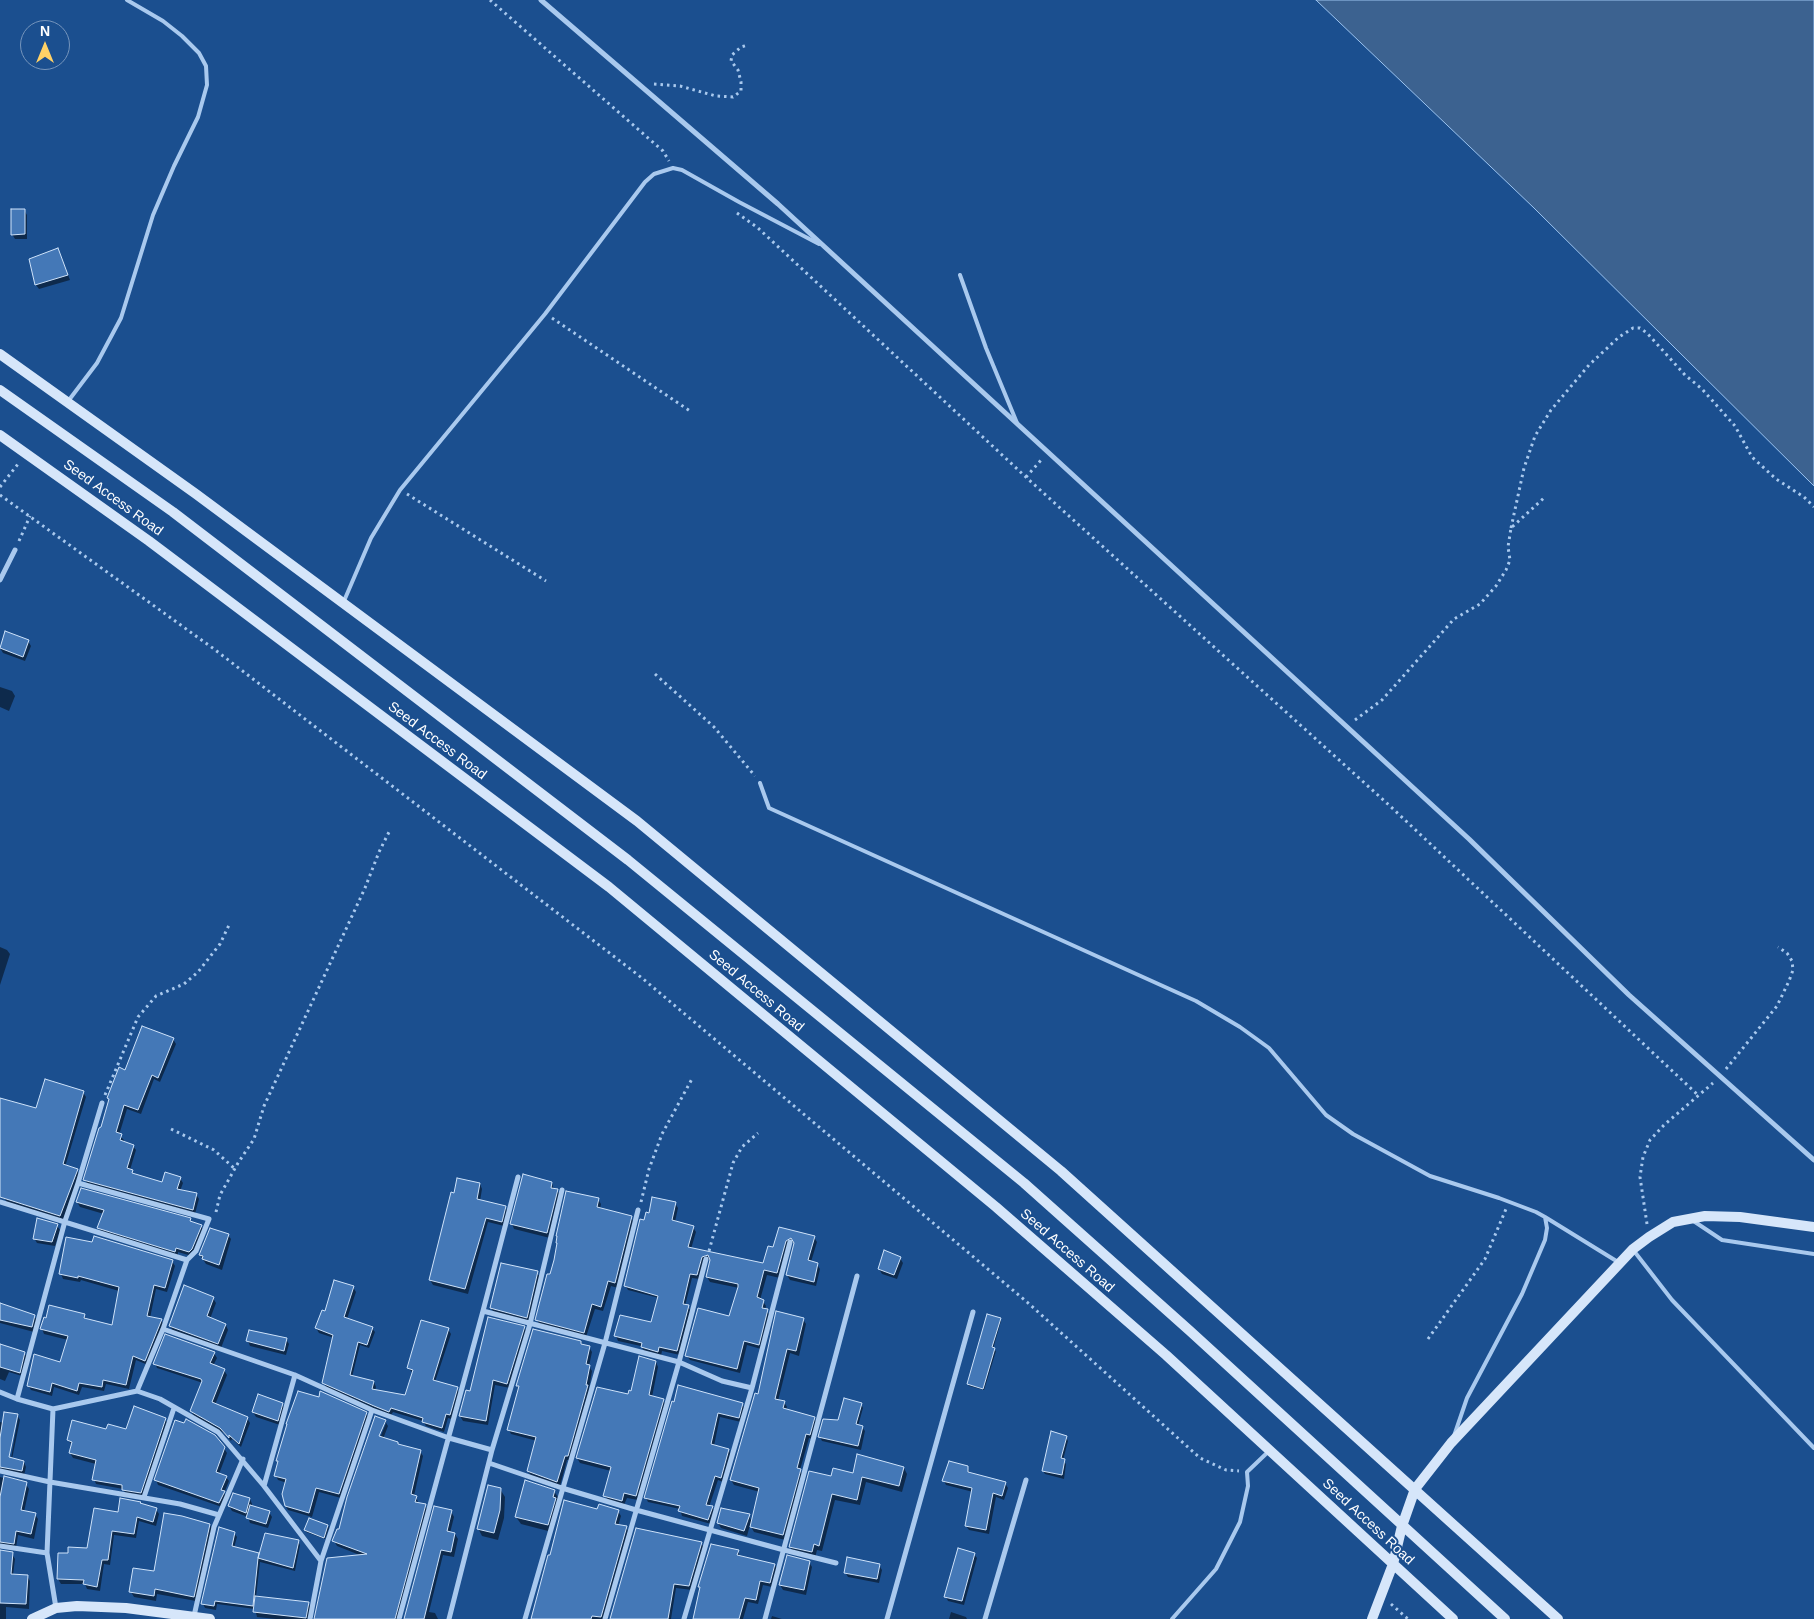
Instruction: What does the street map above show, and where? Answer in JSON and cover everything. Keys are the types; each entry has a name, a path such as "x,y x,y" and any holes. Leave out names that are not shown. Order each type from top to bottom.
{"street":[{"path":"541,0 822,245 1468,839 1629,995 1814,1160"},
{"path":"0,354 196,494 637,821 1046,1159 1558,1619"},
{"name":"Seed Access Road","path":"0,390 174,512 628,860 1024,1183 1190,1331 1505,1619"},
{"name":"Seed Access Road","path":"0,435 149,541 609,887 996,1206 1166,1356 1453,1619"},
{"path":"0,580 15,550"},
{"path":"17,1399 65,1221 102,1103"},
{"path":"399,1619 450,1438 518,1177"},
{"path":"78,1183 209,1219 196,1251 187,1260 163,1329 137,1392"},
{"path":"449,1619 492,1450 530,1324 562,1190"},
{"path":"0,1202 187,1260"},
{"path":"524,1619 605,1343 638,1210"},
{"path":"1372,1619 1393,1564 1402,1526 1415,1489 1451,1443 1633,1249 1673,1222 1705,1216 1740,1217 1814,1227"},
{"path":"684,1619 752,1388 790,1242"},
{"path":"605,1619 679,1362 706,1259"},
{"path":"765,1619 857,1276"},
{"path":"483,1311 679,1362 722,1381 752,1388"},
{"path":"888,1619 973,1312"},
{"path":"163,1329 295,1376 372,1410 450,1438 492,1450"},
{"path":"264,1486 295,1376"},
{"path":"0,1392 53,1409 137,1392 160,1399 218,1432 243,1459 321,1561"},
{"path":"144,1497 174,1408"},
{"path":"53,1409 47,1552 56,1608"},
{"path":"310,1619 321,1561 372,1410"},
{"path":"194,1616 206,1556 219,1514 243,1459"},
{"path":"489,1463 562,1488 636,1510 836,1563"},
{"path":"0,1470 50,1482 180,1504 219,1514"},
{"path":"985,1619 1026,1480"},
{"path":"0,1546 47,1552"},
{"path":"35,1618 56,1608 96,1606 210,1619"}],"lane":[{"path":"67,402 97,363 121,318 153,215 198,117 207,85 206,66 199,53 164,21 127,0"},
{"path":"343,603 371,538 400,490 545,314 645,182 654,174 673,168 682,170 822,245"},
{"path":"960,275 986,348 1018,426"},
{"path":"760,783 769,808 1196,1001 1269,1048 1326,1115 1353,1134 1430,1176 1536,1212 1619,1263"},
{"path":"1451,1443 1467,1398 1522,1294 1545,1240 1547,1228 1545,1218"},
{"path":"1690,1219 1722,1240 1814,1254"},
{"path":"1633,1249 1672,1300 1814,1448"},
{"path":"1172,1619 1216,1569 1240,1522 1248,1486 1248,1472 1270,1451"}],"path":[{"path":"490,0 663,151 673,168"},
{"path":"641,86 655,84 680,86 716,96 733,97 741,91 741,82 738,70 731,61 732,55 741,47 748,45"},
{"path":"739,202 736,214 758,228 1026,477 1390,806 1699,1096"},
{"path":"545,314 690,411"},
{"path":"1346,726 1382,700 1454,619 1480,604 1496,586 1510,560 1508,546 1524,468 1535,436 1546,419 1589,365 1619,337 1633,328 1640,328 1647,332 1685,375 1702,389 1735,426 1752,457 1776,479 1804,497 1814,507"},
{"path":"0,486 26,453"},
{"path":"1026,477 1048,453"},
{"path":"400,490 546,581"},
{"path":"0,495 214,649 642,978 1020,1296 1200,1458 1226,1470 1248,1472"},
{"path":"1512,528 1545,497"},
{"path":"15,550 30,516"},
{"path":"654,674 714,727 760,783"},
{"path":"209,1219 214,1217 220,1195 254,1139 264,1106 389,832"},
{"path":"102,1103 138,1017 156,996 184,984 198,972 220,944 230,925"},
{"path":"1649,1237 1640,1177 1650,1140 1664,1125 1720,1076 1777,1006 1793,970 1792,961 1787,953 1778,947"},
{"path":"638,1210 649,1169 662,1134 693,1077"},
{"path":"171,1128 214,1150 235,1169"},
{"path":"706,1259 733,1163 742,1147 758,1133"},
{"path":"1428,1339 1485,1259 1509,1202"},
{"path":"1381,1595 1408,1619"}],"water":[{"path":"1316,0 1814,0 1814,486 1534,208"}],"building":[{"path":"11,209 25,209 25,234 11,235"},
{"path":"58,248 68,275 35,285 29,259"},
{"path":"5,631 29,640 23,657 0,648"},
{"path":"142,1026 174,1038 158,1078 152,1075 138,1110 124,1105 116,1132 122,1134 120,1140 134,1145 127,1168 133,1170 132,1173 162,1182 165,1172 181,1177 177,1189 197,1193 193,1210 83,1180 99,1128 101,1127 109,1099 107,1098 119,1067 125,1070"},
{"path":"45,1079 84,1091 63,1164 78,1169 60,1216 0,1197 0,1098 36,1108"},
{"path":"523,1174 552,1182 551,1188 558,1189 547,1233 510,1224"},
{"path":"457,1178 480,1183 477,1199 506,1206 502,1222 486,1218 465,1289 429,1280 451,1192 454,1193"},
{"path":"81,1188 191,1218 190,1221 202,1225 192,1249 189,1252 176,1248 175,1252 97,1228 104,1210 76,1202"},
{"path":"566,1191 599,1198 597,1207 632,1216 615,1283 608,1281 601,1307 592,1304 584,1333 535,1320 547,1274 550,1274 554,1260 557,1243 556,1236"},
{"path":"652,1197 676,1202 672,1220 694,1226 688,1247 763,1263 768,1246 773,1247 779,1227 815,1236 808,1260 818,1263 814,1282 786,1275 794,1243 791,1238 786,1241 777,1273 764,1270 757,1297 764,1300 762,1308 768,1309 759,1345 744,1341 737,1369 685,1356 698,1308 729,1316 738,1287 738,1284 706,1277 710,1260 708,1255 702,1257 697,1275 690,1274 683,1304 689,1305 677,1351 659,1347 658,1352 641,1347 642,1343 614,1336 620,1315 651,1322 658,1296 624,1286 640,1219 644,1220 646,1212 649,1213"},
{"path":"37,1218 58,1224 52,1242 33,1239"},
{"path":"210,1228 229,1234 219,1265 202,1259 203,1256 199,1255"},
{"path":"94,1236 173,1260 165,1288 154,1285 147,1316 162,1319 145,1361 133,1356 126,1385 103,1380 102,1387 79,1383 77,1391 52,1383 50,1392 27,1386 34,1354 60,1362 68,1336 40,1329 44,1317 46,1318 49,1305 85,1314 84,1318 112,1325 119,1287 78,1276 78,1278 59,1274 66,1237 92,1242"},
{"path":"884,1250 901,1257 894,1275 878,1269"},
{"path":"501,1263 538,1271 527,1318 490,1308"},
{"path":"334,1280 354,1286 344,1317 373,1327 367,1345 358,1342 350,1375 374,1381 372,1389 405,1395 413,1370 407,1368 421,1320 449,1328 433,1380 458,1387 450,1415 446,1414 442,1428 422,1422 423,1418 391,1408 389,1412 322,1383 333,1335 315,1328 322,1310 325,1311"},
{"path":"184,1285 214,1297 207,1316 226,1324 218,1344 169,1326"},
{"path":"0,1303 35,1315 32,1327 0,1320"},
{"path":"776,1311 804,1318 796,1351 787,1349 775,1399 785,1401 783,1408 815,1417 810,1435 806,1434 797,1468 801,1469 783,1535 750,1527 759,1488 730,1480 755,1393 758,1394"},
{"path":"987,1314 1001,1318 992,1347 995,1348 983,1389 967,1384"},
{"path":"488,1317 525,1326 507,1384 493,1380 486,1421 459,1416 466,1390 470,1391"},
{"path":"533,1329 581,1341 581,1344 590,1346 586,1364 590,1365 586,1385 588,1385 568,1456 565,1456 557,1482 527,1471 536,1437 507,1430 519,1386 516,1386"},
{"path":"249,1330 287,1338 284,1351 246,1341"},
{"path":"165,1334 215,1352 210,1363 225,1369 212,1402 248,1417 239,1444 229,1435 229,1438 220,1428 190,1411 202,1381 201,1379 153,1364"},
{"path":"0,1344 25,1352 20,1373 0,1367"},
{"path":"639,1356 656,1361 649,1395 664,1399 636,1496 624,1493 622,1501 603,1496 611,1467 576,1458 597,1387 628,1394 629,1390 631,1391"},
{"path":"678,1385 743,1403 739,1418 718,1413 711,1444 729,1449 721,1478 715,1476 706,1505 713,1506 708,1520 678,1511 680,1506 644,1498"},
{"path":"298,1391 319,1397 320,1391 367,1412 339,1494 316,1488 309,1513 285,1506 282,1494 286,1479 274,1476 286,1424"},
{"path":"258,1394 283,1403 278,1421 252,1412"},
{"path":"844,1398 862,1403 856,1424 863,1426 858,1446 818,1437 823,1419 838,1420"},
{"path":"134,1406 166,1418 141,1493 122,1490 122,1485 92,1480 96,1460 69,1453 72,1442 67,1440 72,1420 106,1429 108,1424 126,1429"},
{"path":"4,1412 18,1414 9,1457 24,1461 22,1471 0,1467 0,1438"},
{"path":"375,1416 386,1420 379,1436 398,1442 398,1444 421,1450 411,1494 417,1496 415,1502 426,1504 395,1619 314,1619 327,1558 367,1554 332,1541 337,1529 339,1529 347,1497"},
{"path":"186,1419 215,1435 225,1447 216,1472 227,1476 221,1490 225,1491 219,1503 154,1480 175,1420 184,1423"},
{"path":"1051,1431 1067,1436 1061,1458 1065,1459 1062,1475 1042,1471"},
{"path":"857,1454 904,1467 899,1486 862,1477 857,1500 832,1494 819,1546 814,1544 812,1552 789,1547 809,1471 831,1476 833,1468 853,1473"},
{"path":"949,1461 968,1466 968,1472 1006,1482 1002,1496 993,1493 986,1530 965,1526 972,1488 942,1481"},
{"path":"4,1476 27,1482 21,1510 36,1513 31,1534 16,1531 14,1544 0,1542 0,1497"},
{"path":"525,1480 555,1490 553,1497 556,1498 548,1525 515,1517"},
{"path":"488,1485 501,1488 500,1510 494,1533 477,1529"},
{"path":"233,1493 250,1498 246,1513 228,1506"},
{"path":"120,1498 141,1502 157,1508 153,1522 137,1517 134,1534 112,1531 108,1560 102,1560 97,1587 83,1584 84,1580 57,1579 58,1553 68,1553 68,1547 87,1548 94,1508 118,1512"},
{"path":"564,1500 597,1509 599,1504 619,1510 615,1524 627,1526 601,1617 592,1616 591,1619 531,1619 548,1555 550,1555"},
{"path":"250,1505 270,1511 266,1524 246,1518"},
{"path":"434,1506 452,1510 447,1531 455,1533 451,1552 441,1550 424,1619 404,1619"},
{"path":"721,1508 750,1514 744,1531 717,1523"},
{"path":"164,1513 210,1524 194,1597 155,1589 154,1596 129,1592 133,1568 154,1571"},
{"path":"309,1518 328,1525 324,1538 304,1530"},
{"path":"219,1527 235,1532 232,1546 259,1553 253,1606 215,1601 214,1606 201,1604"},
{"path":"636,1528 702,1542 689,1586 674,1584 668,1619 610,1619"},
{"path":"265,1533 299,1540 293,1568 258,1558"},
{"path":"711,1544 739,1550 737,1555 775,1564 770,1583 760,1581 756,1600 745,1598 739,1619 693,1619 700,1587 698,1587"},
{"path":"958,1548 975,1553 962,1601 944,1597"},
{"path":"0,1550 13,1552 11,1574 28,1575 26,1604 0,1603"},
{"path":"787,1555 810,1561 804,1590 779,1585"},
{"path":"847,1557 880,1564 877,1579 844,1573"},
{"path":"255,1596 309,1602 306,1618 253,1612"}]}
